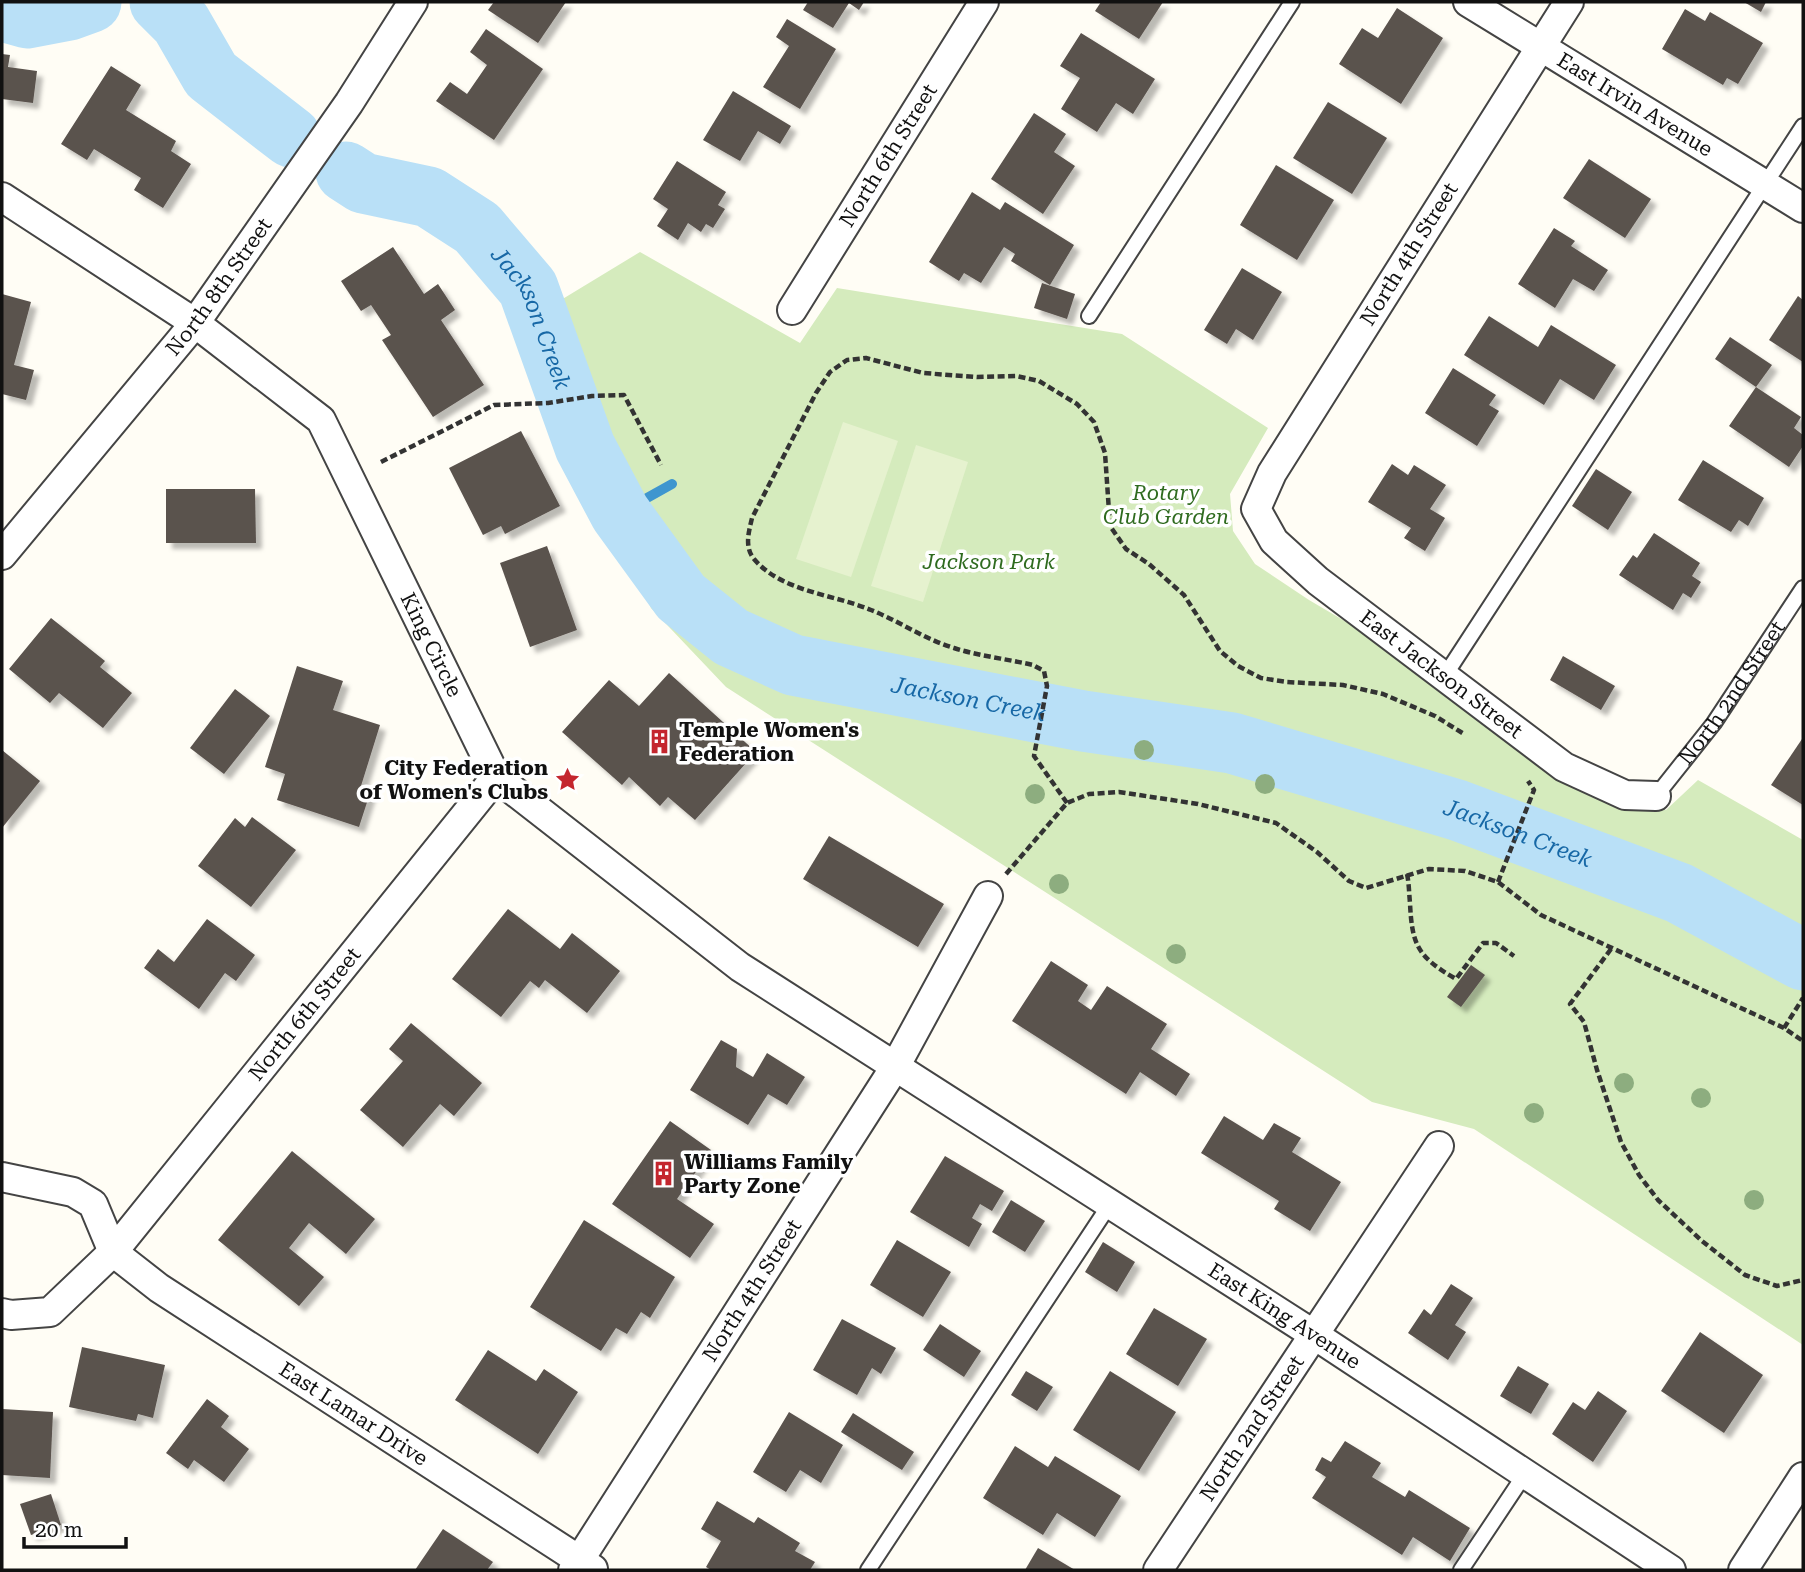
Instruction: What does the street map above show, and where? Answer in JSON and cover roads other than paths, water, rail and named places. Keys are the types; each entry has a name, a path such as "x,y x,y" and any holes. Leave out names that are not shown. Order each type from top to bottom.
{"street":[{"name":"North 8th Street","path":"2,555 195,323 349,103 413,2"},
{"name":"North 6th Street","path":"792,310 984,2"},
{"name":"East Irvin Avenue","path":"1468,2 1803,208"},
{"name":"North 4th Street","path":"1256,509 1272,473 1569,2"},
{"name":"King Circle","path":"2,197 195,323 320,420 496,777 740,967 895,1067"},
{"name":"East Jackson Street","path":"1256,509 1274,541 1318,581 1564,767 1625,795 1656,796"},
{"name":"North 6th Street","path":"113,1252 496,777"},
{"name":"North 4th Street","path":"583,1567 895,1067 988,896"},
{"name":"East King Avenue","path":"895,1067 1313,1334 1671,1570"},
{"name":"North 2nd Street","path":"1158,1570 1439,1146"},
{"name":"East Lamar Drive","path":"2,1177 73,1192 93,1204 113,1252 159,1288 583,1567"},
{"path":"2,1313 10,1315 50,1312 113,1252"},
{"path":"1743,1570 1803,1477"}],"lane":[{"path":"1089,316 1292,2"},
{"path":"1444,677 1803,126"},
{"name":"North 2nd Street","path":"1656,796 1714,723 1803,588"},
{"path":"868,1570 1110,1204"},
{"path":"1461,1570 1525,1474"}],"waterway":[{"name":"Jackson Creek","path":"2,11 27,18 69,10 91,2"},
{"name":"Jackson Creek","path":"160,2 181,23 211,75 291,137"},
{"name":"Jackson Creek","path":"346,172 363,183 429,197 477,228 528,288 585,447 620,513 681,597 731,637 793,665 1083,721 1232,743 1457,810 1679,893 1803,960"},
{"path":"620,513 672,484"}],"place":[{"name":"Temple Women's Federation","path":"659,742"},
{"name":"City Federation of Women's Clubs","path":"568,780"},
{"name":"Williams Family Party Zone","path":"664,1174"}],"park label":[{"name":"Rotary Club Garden","path":"1166,505"},
{"name":"Jackson Park","path":"989,562"}]}
